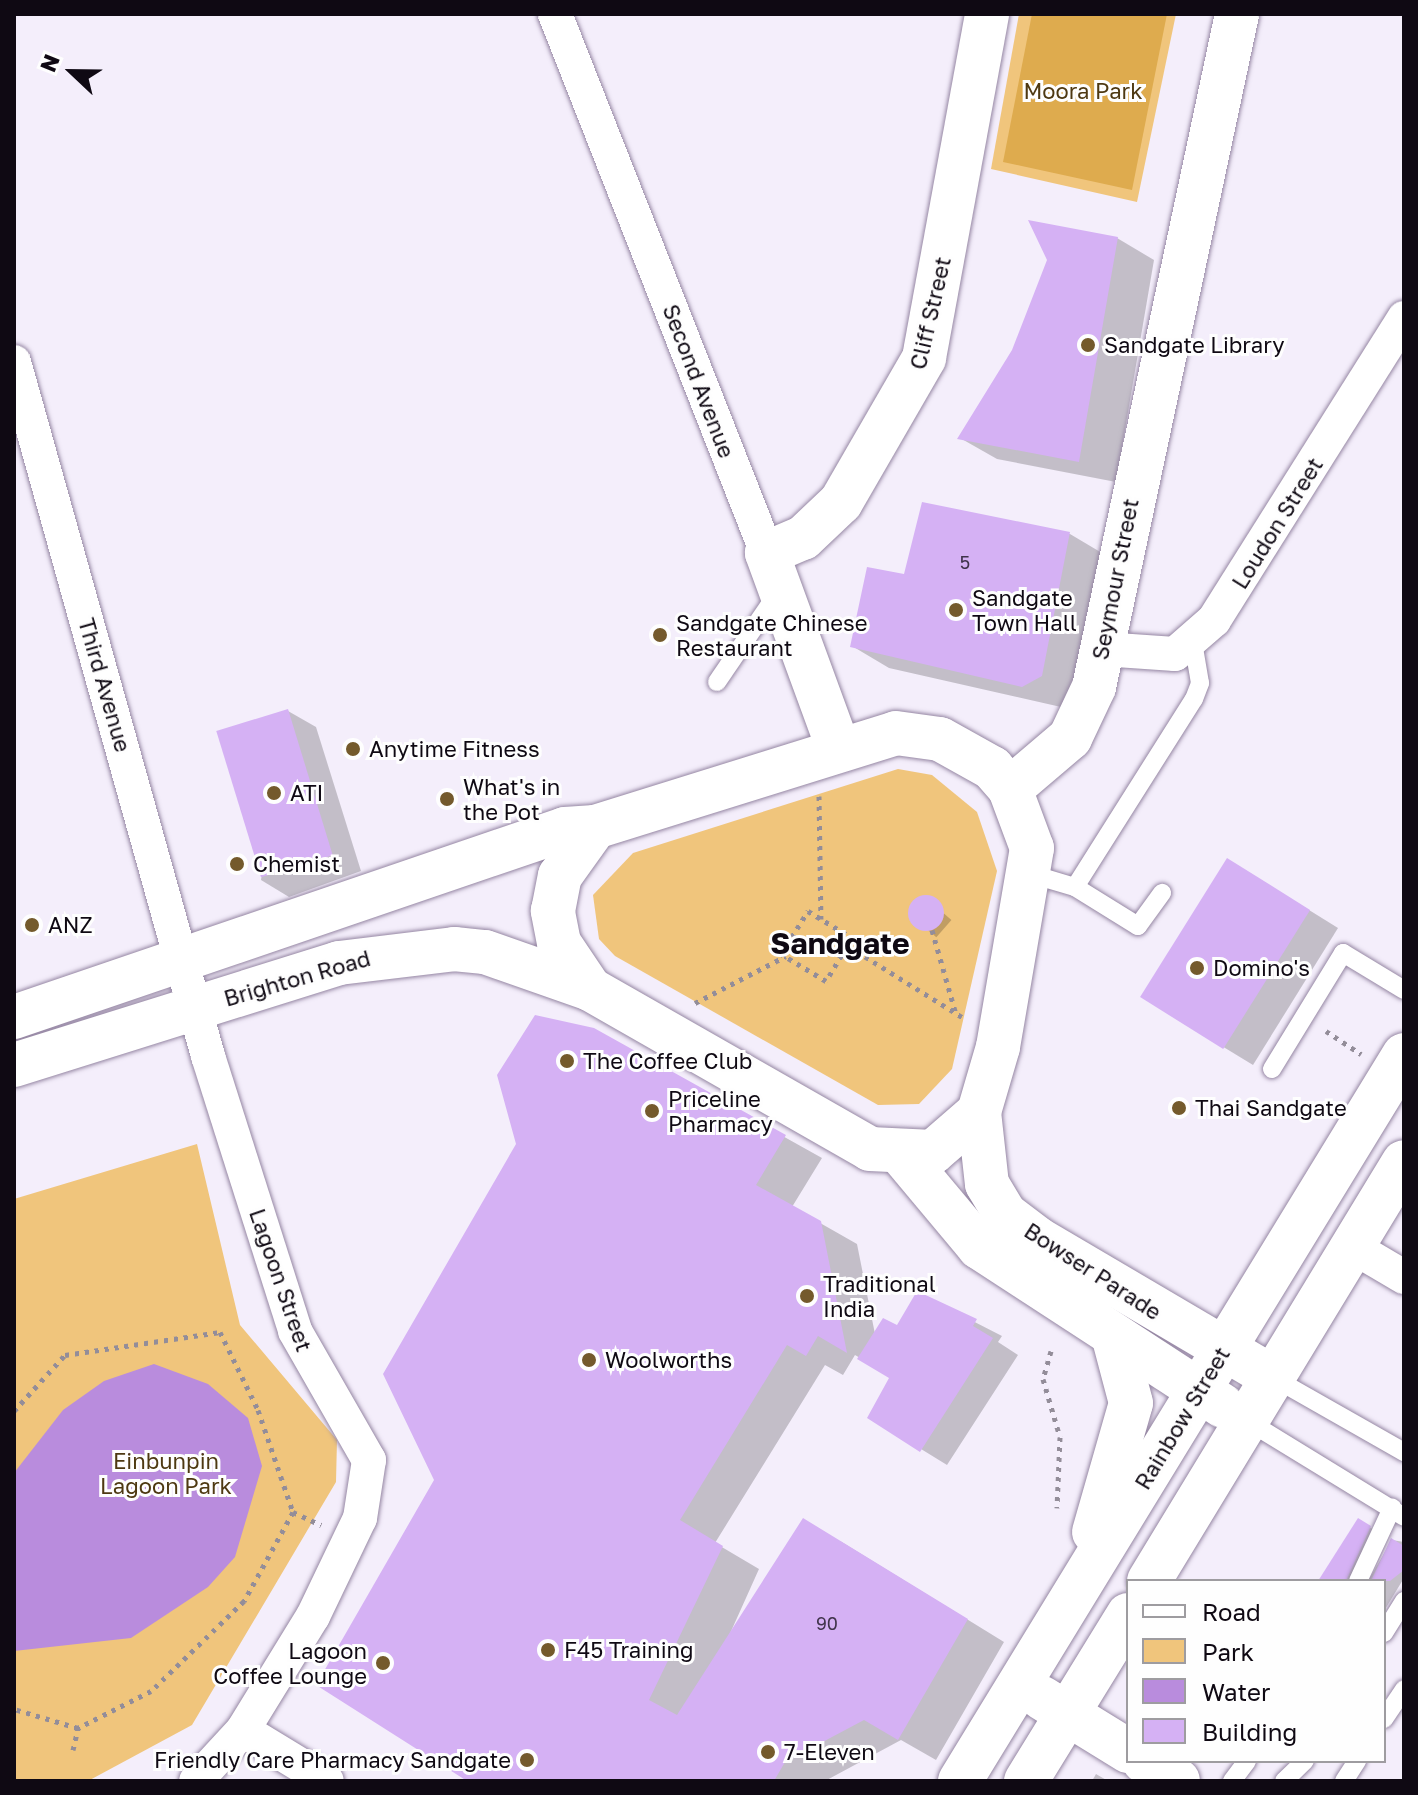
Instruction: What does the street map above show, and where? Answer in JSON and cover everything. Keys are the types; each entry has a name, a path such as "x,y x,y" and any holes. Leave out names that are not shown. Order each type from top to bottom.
{"main road":[{"name":"Cliff Street","path":"774,570 841,502 924,358 987,14"},
{"name":"Seymour Street","path":"1010,789 1070,738 1102,649 1237,14"},
{"name":"Second Avenue","path":"774,570 829,768"},
{"path":"14,1017 565,829 595,827 829,768 896,733 927,736 968,751 1010,789 1026,817 1031,874 979,1112 933,1152 903,1156 848,1142 590,989 559,943 553,911 560,876 595,827"},
{"name":"Brighton Road","path":"14,1065 196,1008 395,952 485,952 590,989"},
{"name":"Rainbow Street","path":"960,1781 1222,1351 1383,1055"},
{"name":"Bowser Parade","path":"979,1112 987,1184 1005,1214 1222,1351 1272,1377"},
{"name":"Bowser Parade","path":"903,1156 979,1247 1246,1420"},
{"path":"1150,1579 1404,1162"},
{"path":"1088,1574 1098,1505 1131,1403 1113,1335"},
{"path":"1026,1781 1126,1618"},
{"path":"1018,1684 1126,1750"},
{"path":"1147,1763 1178,1781"}],"street":[{"name":"Second Avenue","path":"555,14 774,570"},
{"name":"Loudon Street","path":"1193,642 1246,576 1404,318"},
{"name":"Third Avenue","path":"14,362 196,1008"},
{"path":"1102,649 1164,657 1193,642"},
{"name":"Lagoon Street","path":"196,1008 295,1331 369,1460 369,1490 350,1542 243,1730 196,1781"},
{"path":"1353,1247 1404,1277"},
{"path":"243,1730 327,1781"}],"lane":[{"path":"717,682 774,570"},
{"path":"1075,887 1194,699 1200,683 1193,642"},
{"path":"1031,874 1075,887 1138,926 1162,893"},
{"path":"1272,1069 1343,953 1404,990"},
{"path":"1272,1377 1404,1452"},
{"path":"1246,1420 1398,1512 1359,1579"},
{"path":"1386,1630 1404,1601"},
{"path":"1386,1716 1404,1689"},
{"path":"1232,1781 1246,1763"},
{"path":"1284,1781 1303,1763"},
{"path":"1344,1781 1356,1763"}],"path":[{"path":"821,919 829,768"},
{"path":"686,1017 700,996 786,956 808,911 852,938 826,981 786,956"},
{"path":"932,930 956,1015"},
{"path":"848,946 956,1015 978,1023"},
{"path":"1304,1017 1383,1055"},
{"path":"14,1411 65,1355 220,1332 258,1410 293,1512 332,1530"},
{"path":"1051,1351 1043,1379 1060,1437 1056,1523"},
{"path":"15,1711 78,1728 151,1691 244,1601 293,1512"},
{"path":"73,1750 78,1728"}],"green space":[{"name":"Moora Park","path":"1019,14 1176,14 1137,202 991,169"},
{"name":"Moora Park","path":"1032,14 1167,14 1132,190 1003,162"},
{"path":"898,769 932,775 977,812 997,871 952,1069 919,1104 878,1105 615,956 599,939 593,895 633,853"},
{"name":"Einbunpin Lagoon Park","path":"197,1144 240,1325 337,1440 336,1482 192,1725 88,1781 14,1781 14,1199"}],"water":[{"path":"154,1364 208,1384 248,1418 262,1466 235,1557 208,1587 131,1638 14,1651 14,1473 63,1410 104,1381"}],"building":[{"path":"1028,220 1118,237 1079,462 957,439 1012,350 1047,260"},
{"name":"Sandgate Town Hall","path":"922,502 1070,532 1042,676 1022,687 850,647 867,567 904,574"},
{"name":"ATI","path":"288,709 333,855 261,877 216,731"},
{"path":"1227,858 1310,910 1223,1049 1140,997"},
{"path":"926,895 939,900 944,913 939,926 926,931 913,926 908,913 913,900"},
{"path":"535,1015 594,1028 786,1135 756,1185 821,1221 847,1353 818,1336 806,1356 787,1345 680,1520 723,1546 649,1700 677,1715 803,1518 968,1619 898,1740 864,1720 785,1762 774,1781 467,1781 316,1685 434,1480 383,1374 516,1144 497,1075"},
{"path":"917,1291 977,1319 973,1326 993,1338 920,1452 867,1418 889,1378 857,1359 883,1318 897,1325"},
{"path":"1358,1518 1371,1526 1347,1579 1319,1579"},
{"path":"1391,1538 1404,1546 1404,1570 1390,1581 1372,1579"}],"place":[{"name":"Sandgate Library","path":"1088,345"},
{"name":"Sandgate Town Hall","path":"956,610"},
{"name":"Sandgate Chinese Restaurant","path":"660,635"},
{"name":"Anytime Fitness","path":"353,749"},
{"name":"ATI","path":"274,793"},
{"name":"What's in the Pot","path":"447,799"},
{"name":"Chemist","path":"237,864"},
{"name":"ANZ","path":"32,925"},
{"name":"Domino's","path":"1197,968"},
{"name":"The Coffee Club","path":"567,1061"},
{"name":"Thai Sandgate","path":"1179,1108"},
{"name":"Priceline Pharmacy","path":"652,1111"},
{"name":"Traditional India","path":"807,1296"},
{"name":"Woolworths","path":"589,1360"},
{"name":"F45 Training","path":"548,1650"},
{"name":"Lagoon Coffee Lounge","path":"383,1663"},
{"name":"7-Eleven","path":"768,1752"},
{"name":"Friendly Care Pharmacy Sandgate","path":"527,1760"}],"district":[{"name":"Sandgate","path":"840,943"}]}
